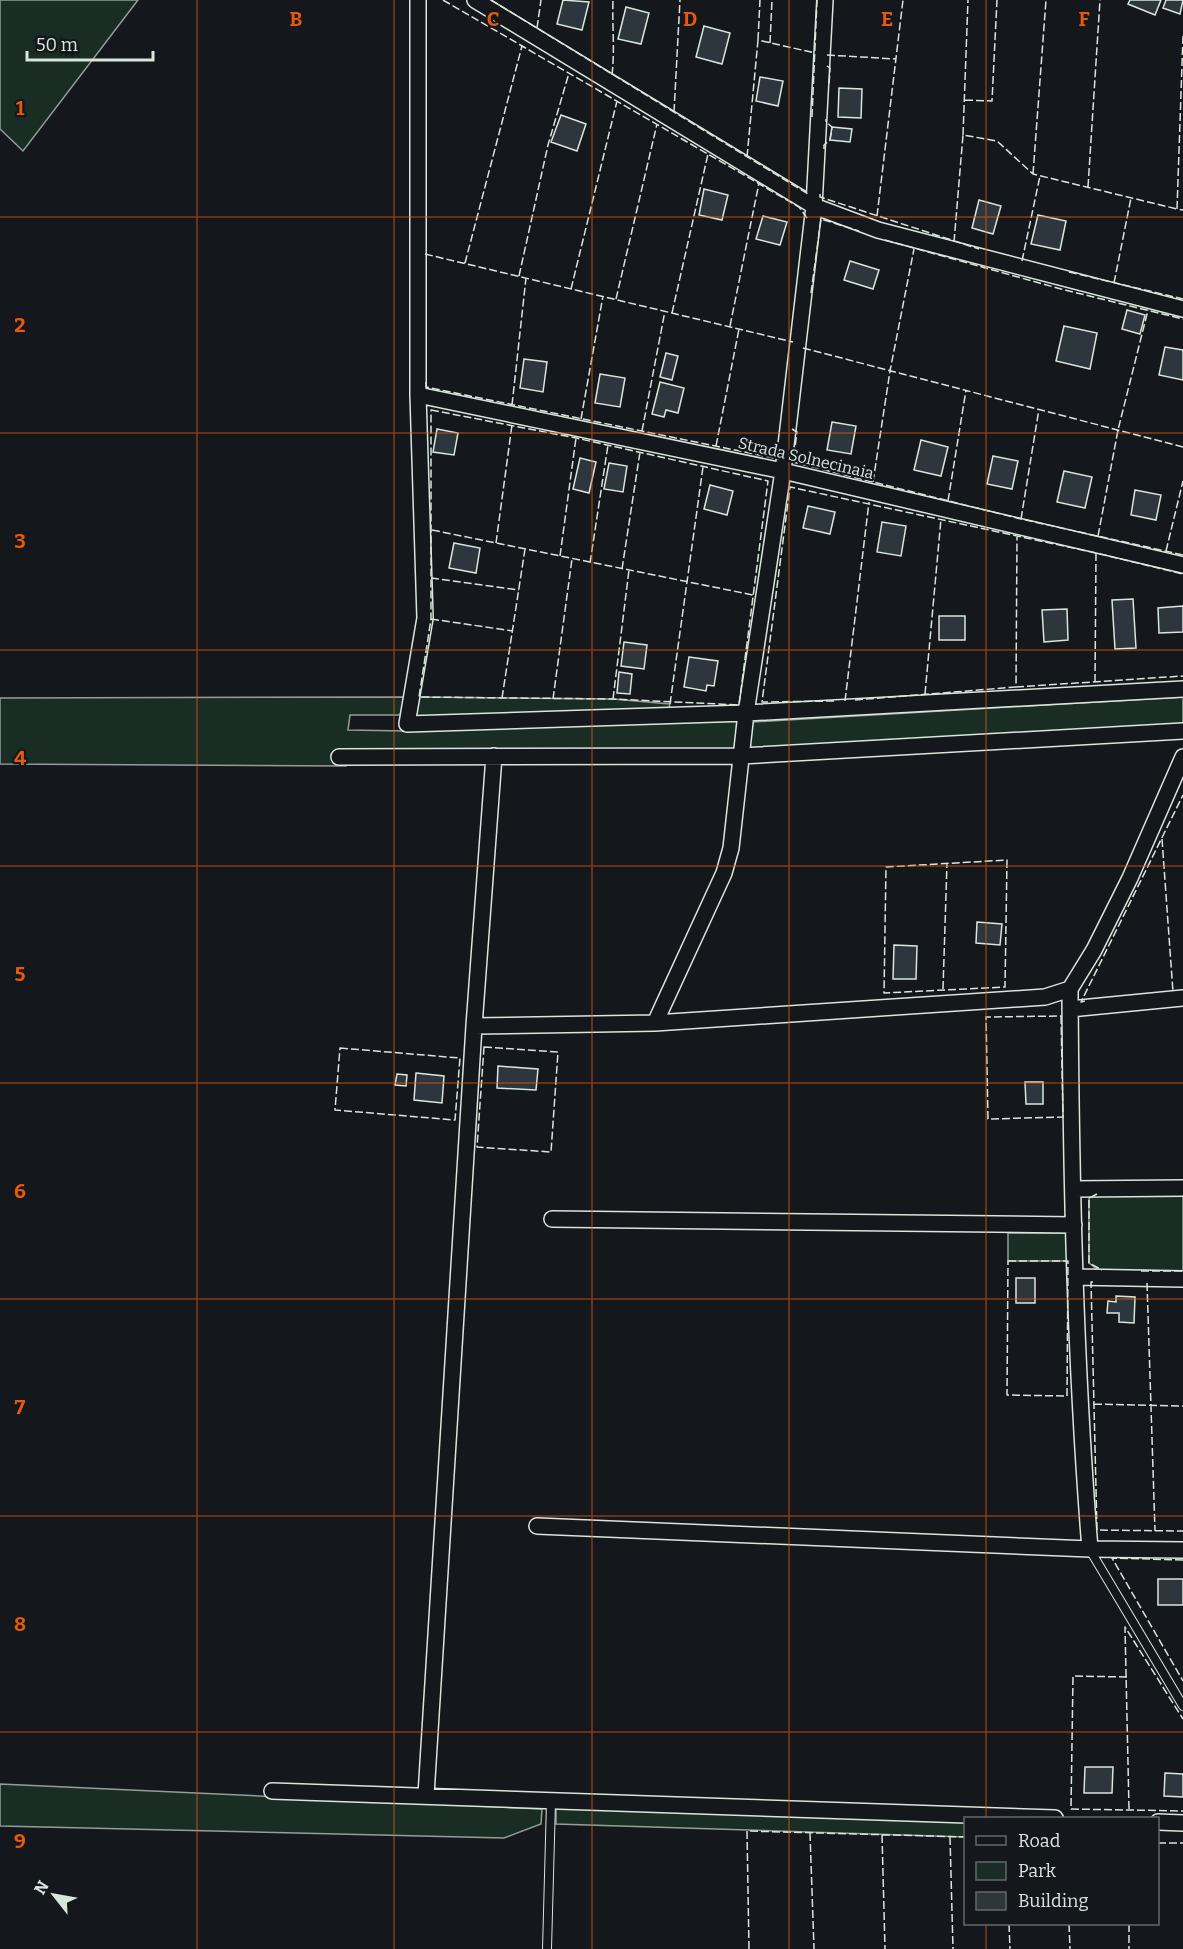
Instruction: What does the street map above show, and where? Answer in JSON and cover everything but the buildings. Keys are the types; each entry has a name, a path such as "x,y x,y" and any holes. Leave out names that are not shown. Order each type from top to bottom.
{"street":[{"path":"418,0 418,395 425,618 407,724 747,713 1183,690"},
{"path":"475,0 814,206 878,230 1183,309"},
{"path":"655,1023 724,873 731,848 741,756 783,471 814,206 825,0"},
{"name":"Strada Solnecinaia","path":"418,395 783,471 1183,566"},
{"path":"339,757 741,756 1183,731"},
{"path":"426,1795 474,1026 494,756"},
{"path":"1090,1549 1081,1440 1075,1277 1070,989 1094,950 1130,878 1183,757"},
{"path":"474,1026 655,1023 1044,997 1070,989"},
{"path":"1070,1009 1183,998"},
{"path":"1073,1189 1183,1188"},
{"path":"552,1219 1074,1225"},
{"path":"1075,1277 1183,1279"},
{"path":"537,1526 1090,1549 1183,1550"},
{"path":"272,1791 1024,1817"},
{"path":"1159,1822 1183,1823"}],"lane":[{"path":"1090,1549 1183,1706"},
{"path":"547,1949 551,1802"}],"green space":[{"path":"0,0 138,0 23,151 0,129"},
{"path":"405,697 400,715 350,715 348,730 407,731 738,721 734,750 347,751 346,766 0,764 0,698"},
{"path":"419,697 613,699 670,704 668,711 413,718"},
{"path":"1183,697 1183,725 748,750 753,722"},
{"path":"1099,1193 1183,1193 1183,1271 1098,1270 1089,1263 1089,1198"},
{"path":"1008,1233 1068,1233 1068,1261 1008,1261"},
{"path":"0,1784 542,1809 541,1824 504,1838 0,1826"},
{"path":"556,1807 964,1821 964,1837 556,1824"}],"fence":[{"path":"443,0 799,207 807,218"},
{"path":"491,0 808,194 808,192"},
{"path":"537,28 541,0"},
{"path":"612,75 613,0"},
{"path":"674,112 680,0"},
{"path":"758,40 760,0"},
{"path":"770,43 772,0"},
{"path":"812,117 817,0"},
{"path":"877,216 903,0"},
{"path":"963,135 968,0"},
{"path":"965,100 992,101 997,0"},
{"path":"1033,174 1046,0"},
{"path":"1088,187 1100,0"},
{"path":"1183,36 1177,209 1183,210"},
{"path":"747,157 758,40 815,53"},
{"path":"465,263 522,46"},
{"path":"827,55 896,59"},
{"path":"827,66 830,68 829,86"},
{"path":"519,276 548,145 569,73"},
{"path":"571,289 617,101"},
{"path":"824,149 824,145 830,140 832,127 826,119"},
{"path":"616,299 657,124"},
{"path":"954,242 963,135 997,141 1033,174 1177,209"},
{"path":"672,313 708,154"},
{"path":"1022,261 1040,176"},
{"path":"730,326 759,183"},
{"path":"820,194 820,197 979,249"},
{"path":"1114,283 1131,198"},
{"path":"811,293 821,219 859,231"},
{"path":"885,240 1061,289 1183,319"},
{"path":"873,482 890,371 914,249"},
{"path":"425,254 793,342"},
{"path":"1069,272 1183,299"},
{"path":"512,405 526,278"},
{"path":"581,419 603,296"},
{"path":"1098,536 1118,430 1148,310"},
{"path":"642,431 665,311"},
{"path":"716,446 739,329"},
{"path":"803,348 1183,447"},
{"path":"426,382 426,387 779,459 780,456"},
{"path":"948,501 966,390"},
{"path":"1021,519 1039,409"},
{"path":"431,410 576,438 768,481 739,705 613,699 419,697 431,619 431,410"},
{"path":"496,543 512,425"},
{"path":"792,429 797,432 793,462 1021,519 1183,555"},
{"path":"560,556 576,438"},
{"path":"590,563 608,445"},
{"path":"622,569 640,452"},
{"path":"670,704 703,467"},
{"path":"1166,551 1183,481"},
{"path":"834,701 762,702 790,487 1096,553"},
{"path":"845,701 869,502"},
{"path":"925,694 941,519"},
{"path":"432,530 753,595"},
{"path":"855,700 1016,687 1017,536"},
{"path":"502,698 525,549"},
{"path":"1095,682 1096,553 1183,574"},
{"path":"553,699 572,559"},
{"path":"613,699 629,570"},
{"path":"431,578 519,590"},
{"path":"431,619 513,631"},
{"path":"1016,687 1183,676"},
{"path":"1085,1001 1081,1002 1183,795"},
{"path":"1162,839 1173,992"},
{"path":"1007,860 1005,987 884,993 886,867 1007,860"},
{"path":"943,989 947,863"},
{"path":"1061,1016 1063,1117 988,1119 986,1017 1061,1016"},
{"path":"484,1047 558,1052 551,1152 477,1147 484,1047"},
{"path":"340,1048 460,1058 455,1120 335,1110 340,1048"},
{"path":"1097,1194 1089,1198 1089,1263 1102,1270"},
{"path":"1008,1261 1068,1261 1067,1396 1007,1395 1008,1261"},
{"path":"1141,1271 1183,1271"},
{"path":"1093,1282 1091,1282 1097,1530 1183,1531"},
{"path":"1147,1283 1155,1531"},
{"path":"1094,1404 1183,1406"},
{"path":"1183,1560 1112,1558 1183,1681"},
{"path":"1129,1809 1125,1627 1183,1719"},
{"path":"1127,1677 1073,1676 1071,1809 1183,1811"},
{"path":"749,1949 747,1831 964,1837"},
{"path":"810,1833 814,1949"},
{"path":"882,1835 885,1949"},
{"path":"950,1837 953,1949"},
{"path":"1159,1843 1183,1843"},
{"path":"1009,1925 1010,1949"},
{"path":"1069,1925 1070,1949"},
{"path":"1129,1925 1129,1949"}]}
